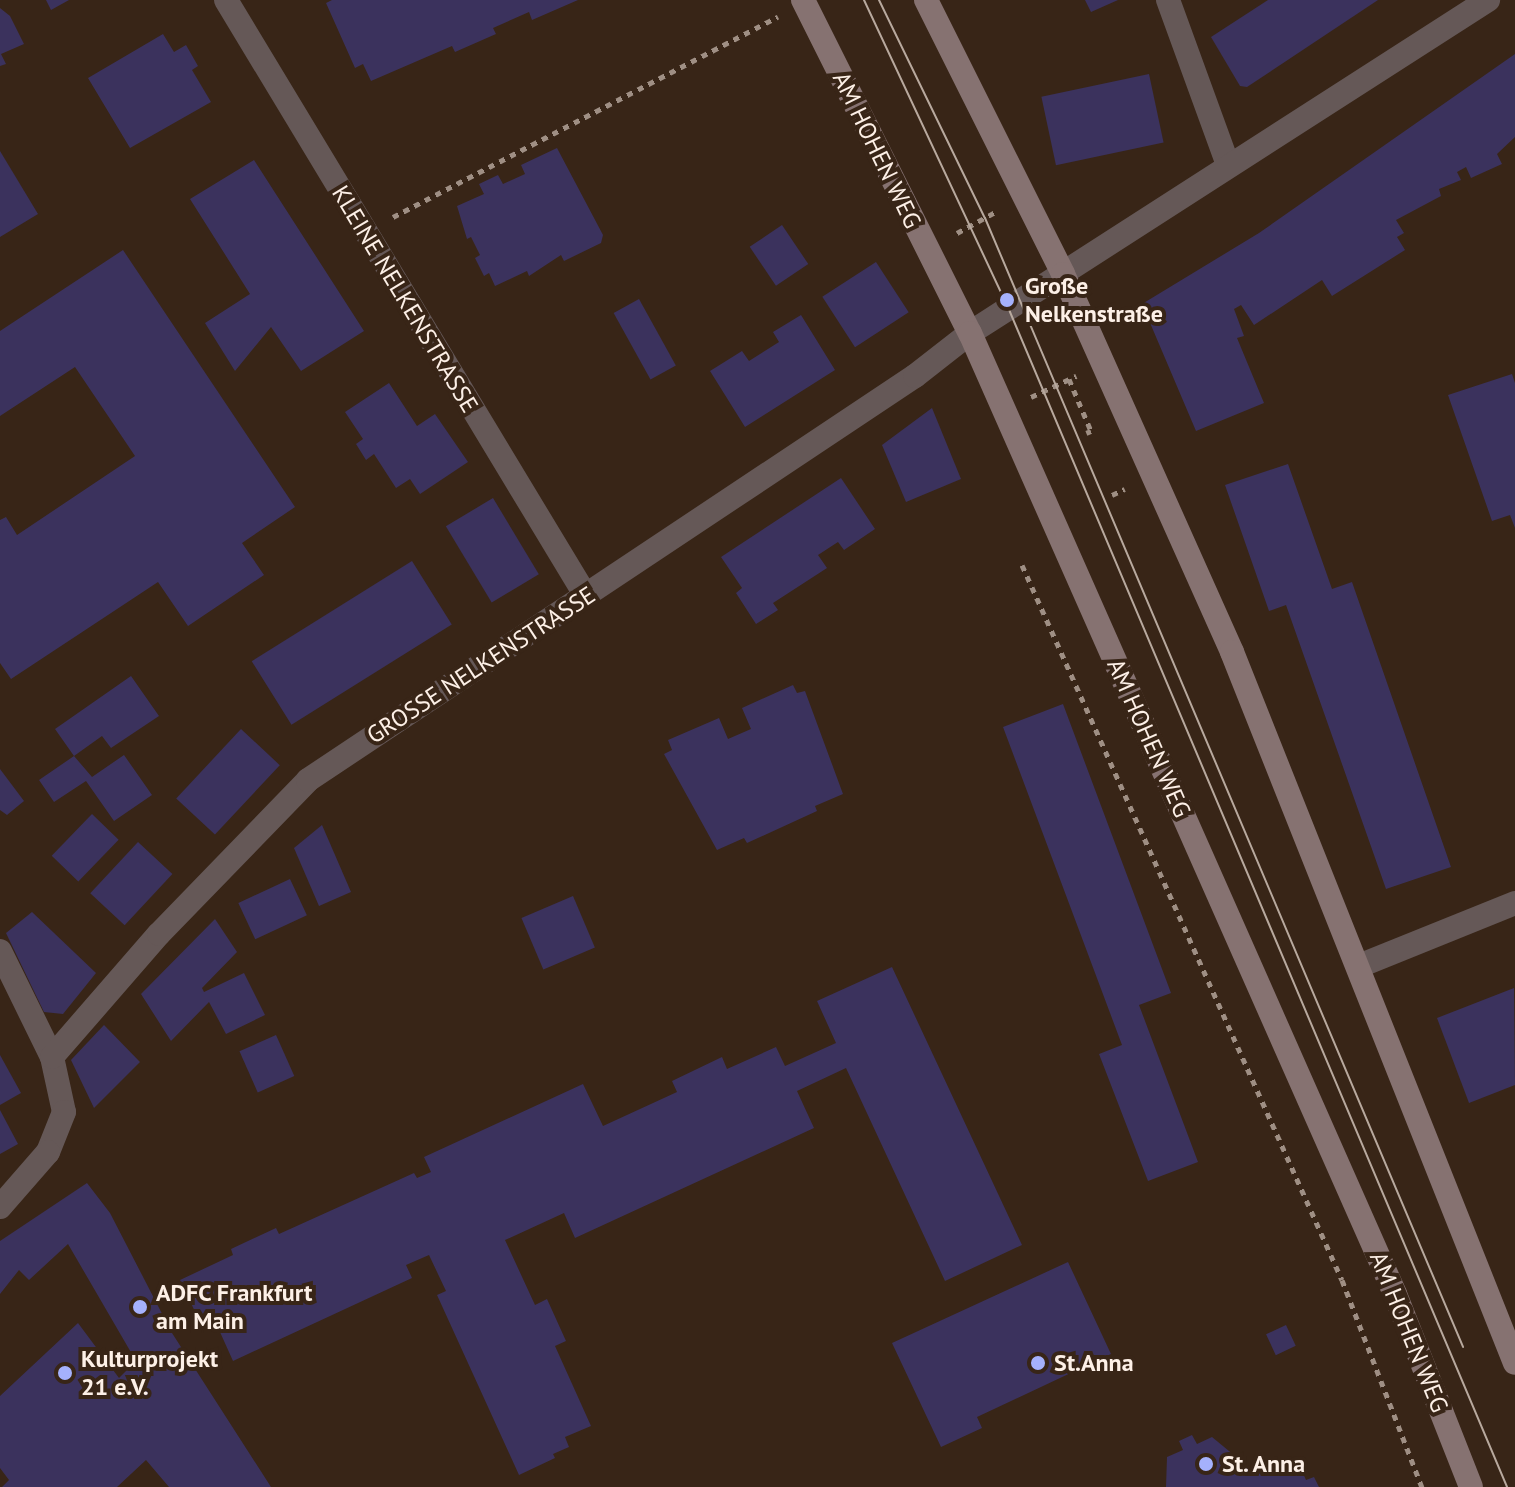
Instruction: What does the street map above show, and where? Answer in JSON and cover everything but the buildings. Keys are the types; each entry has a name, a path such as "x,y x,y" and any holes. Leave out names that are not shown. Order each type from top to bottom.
{"main road":[{"path":"926,0 1063,274 1232,652 1515,1363"},
{"name":"AM HOHEN WEG","path":"804,2 970,333 1395,1294 1471,1487"}],"street":[{"name":"KLEINE NELKENSTRASSE","path":"226,0 586,596"},
{"path":"1168,0 1228,165"},
{"name":"GROSSE NELKENSTRASSE","path":"52,1057 159,934 308,780 915,376 970,333 1488,0"},
{"path":"1359,966 1515,903"},
{"path":"0,951 52,1057 64,1112 48,1152 0,1207"}],"path":[{"path":"364,233 804,2"},
{"path":"949,238 1012,203"},
{"path":"1021,400 1084,372"},
{"path":"1069,379 1091,431 1086,433"},
{"path":"1022,565 1342,1280 1422,1487"}],"tram line":[{"path":"864,0 1010,312 1507,1487"},
{"path":"879,0 985,218 1463,1347"}],"place":[{"name":"Große Nelkenstraße","path":"1007,300"},
{"name":"ADFC Frankfurt am Main","path":"140,1307"},
{"name":"St.Anna","path":"1038,1363"},
{"name":"Kulturprojekt 21 e.V.","path":"65,1373"},
{"name":"St. Anna","path":"1206,1464"}]}
